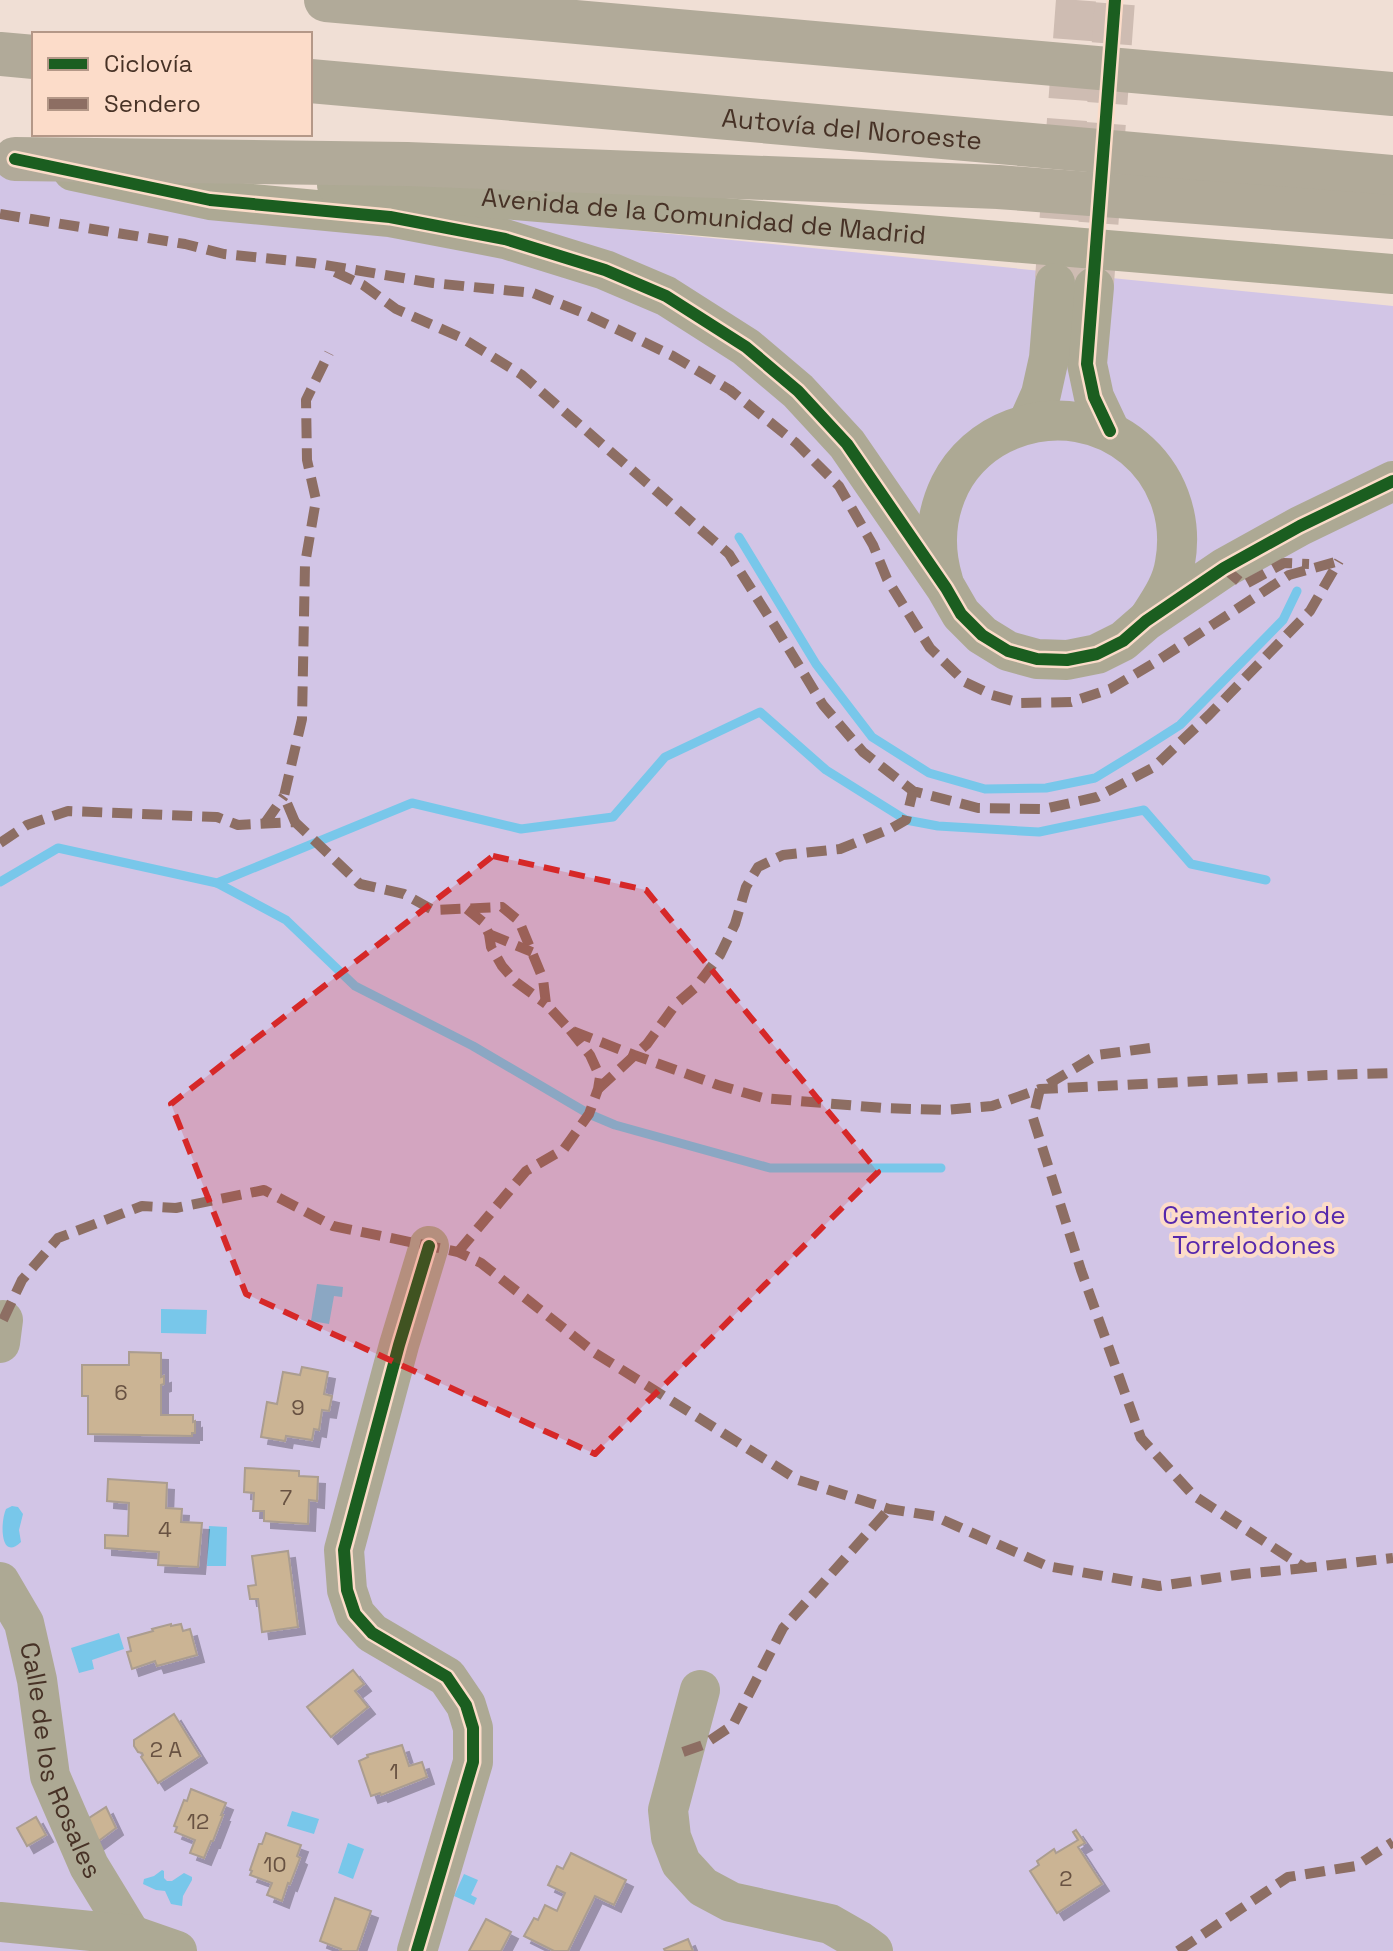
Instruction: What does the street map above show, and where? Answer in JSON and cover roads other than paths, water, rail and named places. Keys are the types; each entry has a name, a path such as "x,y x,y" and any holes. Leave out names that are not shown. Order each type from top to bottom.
{"highway":[{"path":"326,0 1393,94"},
{"path":"0,54 32,57"},
{"name":"Autovía del Noroeste","path":"312,81 1393,177"},
{"path":"8,159 407,164 982,187 1393,217"}],"street":[{"name":"Avenida de la Comunidad de Madrid","path":"8,159 581,204 1393,274"},
{"path":"8,159 210,200 390,217 505,239 605,270 666,296 746,347 798,391 847,444 961,614 982,635 1008,651 1037,659 1067,660 1097,654 1123,641 1146,621 1224,568 1300,526 1393,481"},
{"path":"1028,423 1041,394 1049,358 1074,285 1094,397 1110,431"},
{"path":"946,588 937,560 936,530 942,500 956,474 975,451 1000,433 1028,423 1056,419 1084,422 1110,431 1137,449 1158,473 1172,502 1178,533 1175,565 1164,595 1146,621"},
{"path":"417,1951 473,1762 473,1728 466,1705 447,1677 372,1633 355,1614 347,1590 344,1550 429,1246"},
{"name":"Calle de los Rosales","path":"0,1582 24,1623 37,1680 50,1776 89,1866 128,1943"},
{"path":"700,1690 668,1810 671,1837 681,1863 703,1887 731,1902 830,1924 873,1951"},
{"path":"0,1922 177,1951"}],"water":[{"path":"317,1284 343,1287 342,1297 334,1296 329,1324 311,1321"},
{"path":"161,1309 207,1310 206,1334 161,1333"},
{"path":"18,1507 23,1514 19,1530 21,1542 9,1547 3,1538 3,1522 6,1509"},
{"path":"209,1526 227,1527 226,1566 207,1566"},
{"path":"119,1633 124,1649 92,1660 94,1669 79,1673 71,1648"},
{"path":"292,1811 319,1819 314,1834 287,1826"},
{"path":"348,1843 364,1849 353,1879 338,1873"},
{"path":"162,1870 167,1881 184,1873 192,1877 182,1906 171,1904 165,1891 143,1884 144,1879"},
{"path":"464,1874 478,1880 471,1895 477,1898 474,1905 454,1896"}],"waterway":[{"path":"739,537 816,664 872,737 929,773 985,789 1046,788 1095,778 1144,748 1180,725 1283,620 1297,591"},
{"path":"0,882 58,848 217,883 412,803 521,829 613,817 665,757 760,712 826,770 906,820 938,826 1039,832 1144,810 1191,864 1266,880"},
{"path":"217,883 286,920 355,986 473,1046 589,1114 615,1125 770,1168 941,1168"}],"tunnel":[{"path":"1055,279 1076,0"},
{"path":"1094,283 1115,0"}],"park label":[{"name":"Cementerio de Torrelodones","path":"1254,1230"}]}
